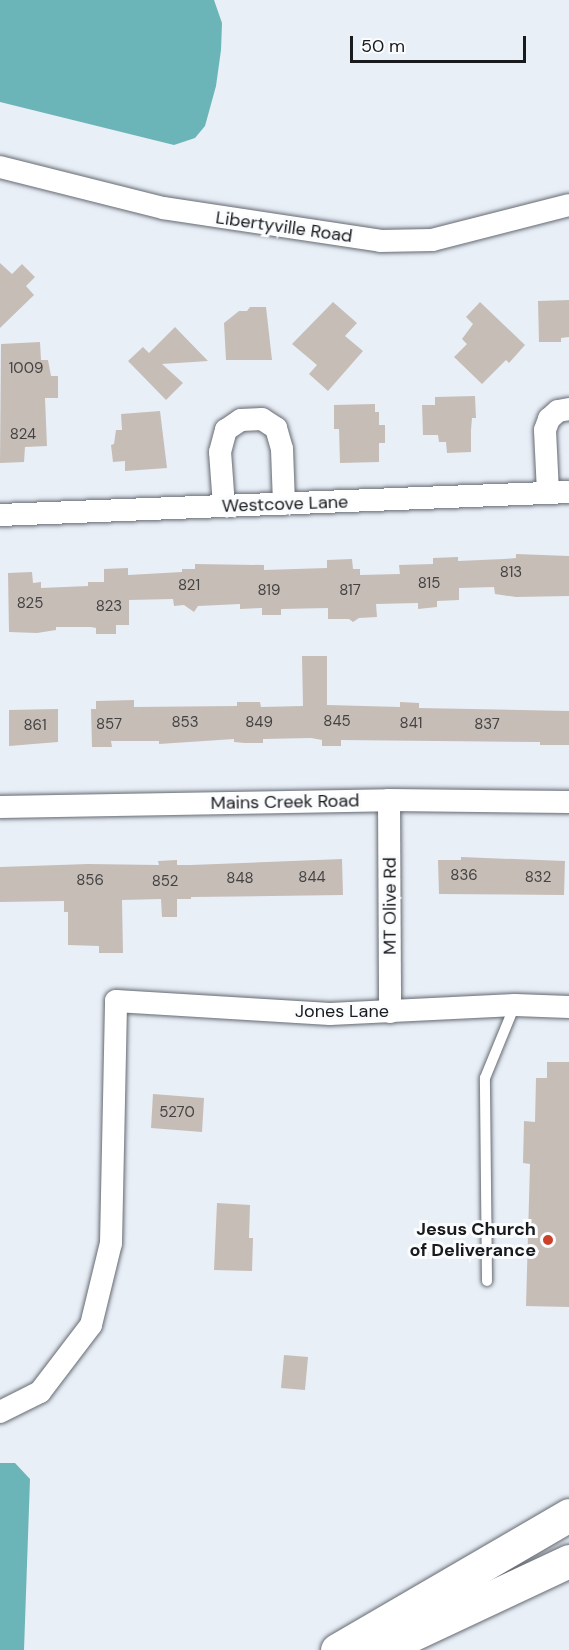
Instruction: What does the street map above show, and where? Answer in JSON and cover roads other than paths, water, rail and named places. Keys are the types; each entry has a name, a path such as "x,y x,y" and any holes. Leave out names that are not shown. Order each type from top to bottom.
{"highway":[{"path":"337,1650 569,1515"},
{"path":"378,1650 569,1561"}],"street":[{"name":"Libertyville Road","path":"0,167 163,208 380,241 432,240 569,205"},
{"path":"558,492 544,430 549,419 558,411 569,409"},
{"path":"224,506 220,452 226,430 242,420 262,419 276,428 282,448 284,504"},
{"name":"Westcove Lane","path":"0,515 558,492"},
{"name":"Mains Creek Road","path":"0,807 389,800 569,802"},
{"name":"MT Olive Rd","path":"389,800 390,1012"},
{"name":"Jones Lane","path":"0,1412 40,1392 91,1325 111,1244 116,1001 330,1014 515,1005 569,1007"}],"lane":[{"path":"487,1281 485,1078 515,1005"}],"water":[{"path":"0,0 214,0 222,23 221,50 216,86 205,126 195,138 174,145 0,102"},
{"path":"0,1463 15,1463 30,1479 24,1650 0,1650"}],"place":[{"name":"Jesus Church of Deliverance","path":"548,1240"}]}
